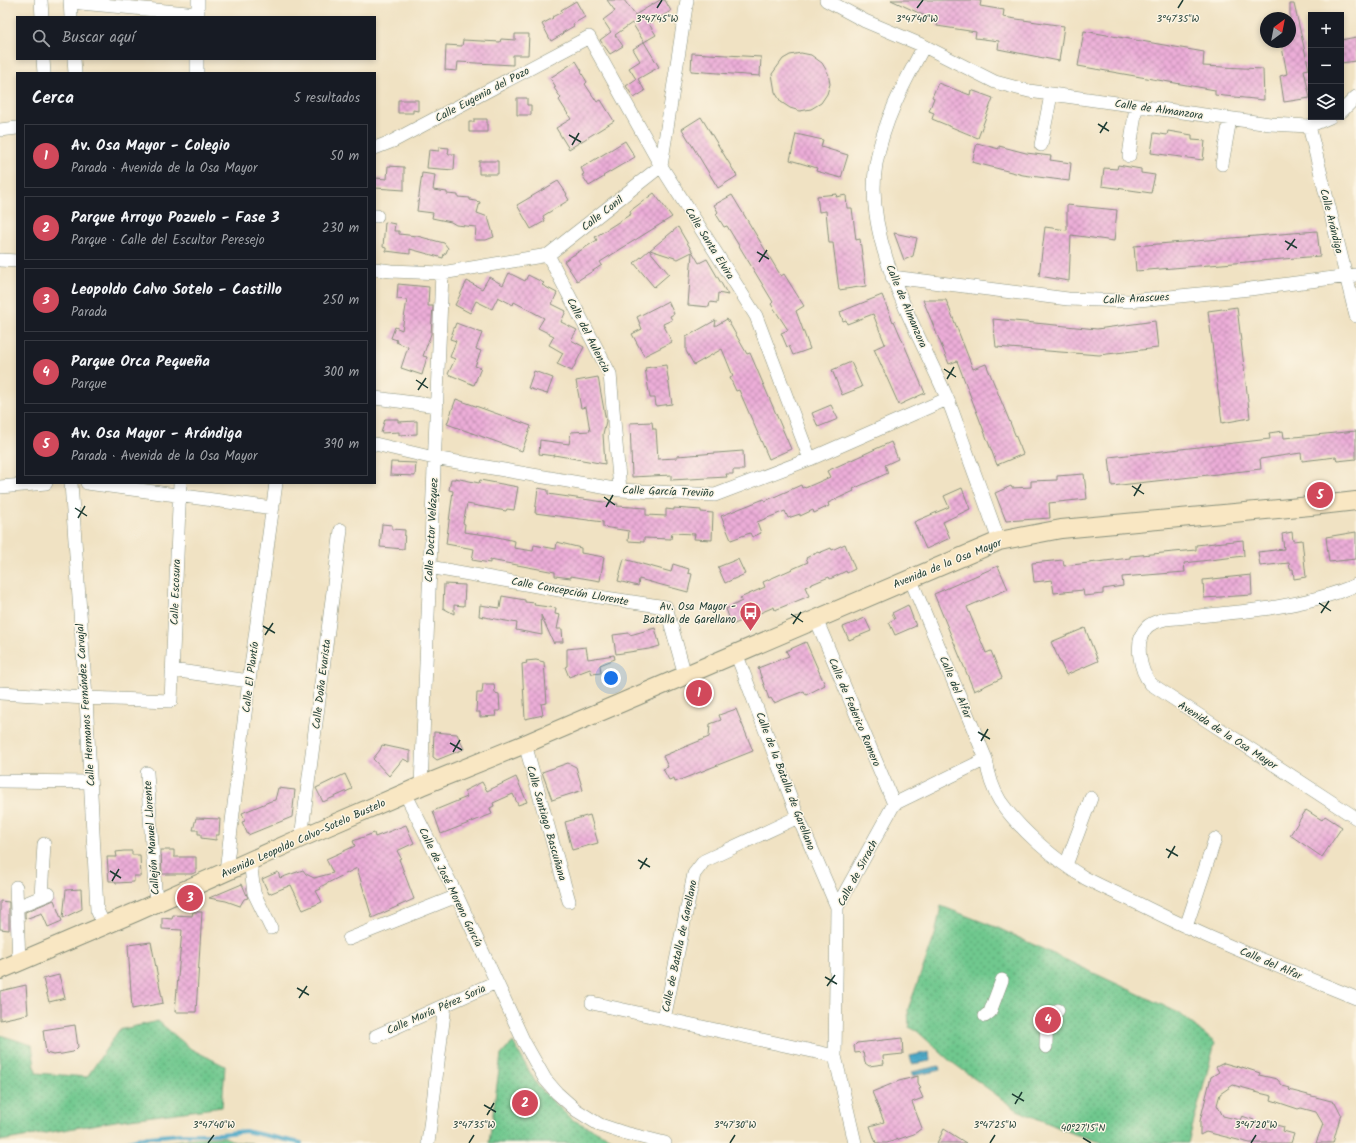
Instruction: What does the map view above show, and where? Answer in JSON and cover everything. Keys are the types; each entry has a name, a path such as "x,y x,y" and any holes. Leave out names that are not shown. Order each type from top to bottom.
{"main road":[{"name":"Avenida de la Osa Mayor","path":"608,708 999,541 1060,528 1356,501"},
{"name":"Avenida Leopoldo Calvo-Sotelo Bustelo","path":"0,970 156,903 301,838 608,708"}],"street":[{"path":"41,0 42,16"},
{"path":"71,16 70,1 198,15 198,0"},
{"path":"661,166 687,0"},
{"name":"Calle de Almanzora","path":"826,0 865,22 924,46 995,82 1029,91 1270,124 1309,126 1323,120"},
{"name":"Calle Santa Elvira","path":"589,37 661,166 756,316 810,459"},
{"name":"Calle Eugenia del Pozo","path":"376,148 392,141 589,37"},
{"name":"Calle de Almanzora","path":"924,46 902,88 884,134 876,164 874,200 880,237 892,277 947,399 999,541"},
{"path":"43,60 44,72"},
{"path":"74,60 74,72"},
{"path":"197,60 197,72"},
{"path":"1041,145 1051,94"},
{"path":"1344,109 1356,97"},
{"path":"1129,156 1136,106"},
{"path":"1222,164 1230,119"},
{"name":"Calle Arándiga","path":"1309,126 1351,276 1356,316"},
{"path":"0,130 16,128"},
{"name":"Calle Conil","path":"376,269 442,273 548,255 661,166"},
{"name":"Calle del Aulencia","path":"548,255 610,374 620,490"},
{"path":"0,260 16,261"},
{"name":"Calle Doctor Velázquez","path":"413,790 429,567 442,273"},
{"name":"Calle Arascues","path":"892,277 1068,299 1129,301 1250,289 1351,276"},
{"path":"376,398 437,406"},
{"name":"Calle García Treviño","path":"376,444 434,458 620,490 715,495 810,459 947,399"},
{"path":"0,487 34,484"},
{"name":"Calle Hermanos Fernández Carvajal","path":"71,484 86,698 97,910 104,925"},
{"path":"102,484 180,489 273,508"},
{"name":"Calle El Plantío","path":"226,872 249,681 276,484"},
{"name":"Calle Escosura","path":"86,698 171,701 180,489"},
{"name":"Calle Doña Evarista","path":"301,838 340,530"},
{"name":"Calle Concepción Llorente","path":"429,567 666,607 685,675"},
{"name":"Calle del Alfar","path":"910,578 986,758 989,776 1000,800 1016,821 1042,846 1066,865 1085,877 1186,927 1356,998"},
{"name":"Avenida de la Osa Mayor","path":"1356,586 1312,600 1276,607 1165,620 1153,623 1147,627 1141,636 1140,643 1143,668 1146,678 1150,684 1356,818"},
{"name":"Calle de Federico Romero","path":"816,619 894,804"},
{"name":"Calle de la Batalla de Garellano","path":"736,653 798,817 837,907"},
{"path":"172,670 249,681"},
{"path":"0,693 86,698"},
{"name":"Calle Santiago Bascuñana","path":"525,744 569,901"},
{"path":"894,804 986,758"},
{"name":"Callejón Manuel Llorente","path":"147,773 156,903"},
{"path":"0,781 90,782"},
{"name":"Calle de José Moreno García","path":"413,790 457,896 496,982 537,1067 545,1079 557,1093 576,1110 600,1125 665,1143"},
{"path":"1066,865 1091,798"},
{"name":"Calle de Sirrach","path":"855,1143 835,1056 837,907 894,804"},
{"name":"Calle de Batalla de Garellano","path":"664,1019 694,874 704,861 798,817"},
{"path":"1186,927 1215,839"},
{"path":"17,907 45,896 44,844"},
{"path":"250,860 254,894 271,928"},
{"path":"16,887 19,962"},
{"path":"349,939 457,896"},
{"path":"985,1016 990,1012 1002,980"},
{"name":"Calle María Pérez Soria","path":"376,1036 496,982"},
{"name":"Calle de Batalla de Garellano","path":"592,1003 835,1056"},
{"path":"428,1143 445,1005"},
{"path":"1046,1047 1046,1031 1048,1021 1058,1010"}],"green space":[{"path":"941,906 998,928 1179,1013 1215,1043 1188,1143 1104,1143 1074,1134 1017,1110 949,1060 917,1031 909,1027 908,1009 935,935"},
{"path":"158,1021 191,1049 225,1066 222,1107 115,1121 0,1141 0,1035 32,1045 36,1073 87,1077 119,1030"},
{"path":"513,1042 537,1085 571,1119 613,1139 625,1143 489,1143 501,1055"},
{"path":"224,1137 236,1142 252,1143 163,1143 194,1138"}],"water":[{"path":"929,1052 930,1061 912,1064 910,1056"},
{"path":"939,1066 940,1070 913,1076 912,1072"}],"building":[{"path":"607,0 624,0 635,15 660,0 665,0 671,11 649,24 656,35 644,42 632,23 615,35 623,46 610,54 600,40 611,32 603,20 615,11"},
{"path":"891,0 981,1 980,6 1004,10 1003,17 1064,26 1059,61 998,49 999,41 975,38 976,32 937,26 938,22"},
{"path":"576,1 585,17 573,24 574,26 562,33 563,34 551,41 542,24 562,12 561,10"},
{"path":"1290,4 1294,4 1296,12 1290,12"},
{"path":"1296,13 1308,65 1308,69 1304,70 1308,89 1308,98 1284,102 1280,76 1287,74 1282,48 1296,48"},
{"path":"1084,31 1204,52 1203,66 1263,69 1264,100 1215,95 1215,90 1078,66"},
{"path":"515,34 529,34 528,55 513,55 513,65 458,62 457,71 445,70 446,45 462,46 463,40 500,42 501,39 515,40"},
{"path":"1356,37 1356,61 1344,63 1344,39"},
{"path":"644,42 659,67 638,79 645,91 634,98 626,86 636,79 629,68 640,61 633,49"},
{"path":"692,53 761,57 760,76 691,71"},
{"path":"801,53 811,55 822,63 828,73 830,84 827,94 821,103 811,109 800,111 790,108 781,102 775,92 772,74 783,59 790,55"},
{"path":"576,61 587,82 585,84 597,102 601,100 614,121 569,149 556,128 571,119 559,100 561,98 554,88 556,87 550,78"},
{"path":"938,83 970,95 971,90 993,98 978,138 932,119 934,113 929,111 934,98 932,97"},
{"path":"517,98 527,98 527,105 531,105 531,115 517,115"},
{"path":"398,100 418,100 418,111 413,110 413,113 398,113"},
{"path":"701,117 737,176 718,188 682,129"},
{"path":"474,119 487,119 487,132 469,132 469,122 474,122"},
{"path":"1168,131 1192,135 1192,140 1205,141 1203,160 1151,153 1154,133 1167,135"},
{"path":"796,134 823,140 821,147 848,155 841,178 816,171 817,168 790,160"},
{"path":"625,141 635,157 589,186 582,175 584,174 581,168"},
{"path":"977,143 999,149 999,146 1026,153 1051,156 1050,160 1071,163 1069,181 1023,175 972,162"},
{"path":"439,147 449,148 448,154 455,154 454,170 427,168 429,150 439,151"},
{"path":"479,161 498,161 498,174 479,174"},
{"path":"1118,165 1141,169 1141,173 1155,175 1151,193 1102,186 1104,168 1117,169"},
{"path":"388,166 404,167 404,190 376,188 376,178 387,179"},
{"path":"422,173 435,175 433,190 447,192 447,194 458,195 458,197 470,198 470,200 480,202 477,213 488,217 494,237 486,240 475,240 476,227 456,225 451,222 432,218 433,213 417,211"},
{"path":"558,181 567,194 566,195 569,200 543,216 545,221 531,229 517,205"},
{"path":"654,193 672,217 600,262 602,265 577,281 564,261 597,240 595,237 631,214 630,211"},
{"path":"837,194 836,197 846,195 847,208 852,208 856,240 860,239 866,286 839,290 833,243 829,243 826,211 819,212 817,196"},
{"path":"732,195 781,276 784,274 804,306 796,311 810,349 793,355 789,346 787,347 781,333 788,330 771,304 773,302 727,226 724,227 716,214 718,212 714,205"},
{"path":"1067,205 1117,210 1114,241 1071,235 1069,281 1039,276 1045,227 1067,230"},
{"path":"385,222 395,224 394,231 399,231 399,234 417,236 444,243 448,248 446,253 444,254 443,258 410,249 410,254 386,251 386,248 383,247"},
{"path":"678,227 699,263 707,259 728,295 718,293 717,303 710,302 709,307 688,305 692,252 678,259 650,250"},
{"path":"1317,231 1320,256 1136,271 1134,246"},
{"path":"894,233 917,238 913,256 904,260"},
{"path":"649,250 669,274 654,287 634,263"},
{"path":"509,273 525,281 528,275 544,283 542,285 557,293 552,304 566,311 561,322 577,330 571,340 584,347 572,371 557,364 563,353 549,345 554,336 538,328 544,318 514,302 513,305 498,297 492,309 476,301 470,313 455,305 467,281 482,289 489,277 503,285"},
{"path":"398,284 429,287 428,306 433,306 431,334 423,356 427,357 422,375 401,368 408,347 391,338 395,327 402,330 407,300 397,299"},
{"path":"882,295 925,393 899,405 874,349 885,344 873,314 847,324 846,320 843,321 840,312"},
{"path":"923,300 946,300 973,369 986,364 1023,454 997,465 957,361 949,364"},
{"path":"668,301 674,314 670,316 672,320 663,324 672,342 644,356 632,334 642,329 637,317"},
{"path":"1237,307 1250,418 1222,423 1208,311"},
{"path":"727,319 747,354 750,353 791,449 769,459 739,390 736,391 730,378 733,376 722,349 694,365 686,351 686,337 716,320 715,326"},
{"path":"993,319 1097,329 1155,321 1158,348 1099,355 996,347"},
{"path":"456,323 482,333 476,349 481,351 475,366 481,368 474,385 448,374 455,359 450,357 456,341 450,339"},
{"path":"851,362 862,387 842,395 832,370"},
{"path":"666,365 672,404 656,406 655,398 650,398 645,368"},
{"path":"534,371 553,378 547,394 528,388"},
{"path":"598,377 606,421 603,434 605,464 554,455 539,454 540,440 569,444 571,432 590,431 586,407 581,408 576,381"},
{"path":"456,399 531,426 522,451 447,424"},
{"path":"831,405 838,419 818,427 812,413"},
{"path":"385,419 398,419 398,422 417,421 417,434 399,435 399,432 381,433"},
{"path":"652,422 653,429 656,429 658,459 677,458 677,456 743,451 744,470 733,470 733,474 726,474 727,477 671,480 671,475 632,477 630,423"},
{"path":"1283,431 1284,438 1356,431 1356,459 1337,461 1336,457 1302,461 1301,453 1260,459 1261,469 1112,486 1109,457 1270,439 1269,433"},
{"path":"891,442 898,459 885,465 888,473 853,489 854,491 828,503 829,506 814,513 813,510 800,516 800,514 788,518 785,511 757,522 761,533 752,537 750,533 731,540 721,516 764,499 765,501 801,485 802,488 805,488 830,477 827,471"},
{"path":"391,462 416,463 415,476 390,475"},
{"path":"1084,474 1087,499 1049,503 1050,518 1006,521 995,493 1011,486 1012,488 1031,487 1031,481 1057,480 1057,476"},
{"path":"455,478 479,483 480,480 518,487 514,510 507,509 506,511 467,504 463,523 465,524 464,532 515,541 514,548 533,551 534,545 556,549 557,542 581,548 581,553 604,557 600,581 571,576 571,578 555,576 555,572 490,560 490,563 472,560 474,549 446,544 453,491 449,490 451,479"},
{"path":"538,488 548,490 548,494 618,504 617,506 646,508 646,515 666,516 666,509 674,510 674,508 701,510 701,512 713,513 712,540 694,539 695,534 672,533 671,539 644,538 644,542 628,541 629,531 603,527 603,522 535,513"},
{"path":"962,488 970,509 943,522 950,538 926,549 914,522 949,507 944,496"},
{"path":"382,524 392,525 392,529 405,530 404,549 380,547"},
{"path":"1292,532 1293,541 1302,540 1306,577 1294,579 1293,569 1290,569 1289,563 1260,566 1258,552 1284,549 1282,534"},
{"path":"1356,532 1356,559 1329,562 1326,537"},
{"path":"1243,540 1244,556 1184,563 1185,572 1122,577 1123,586 1103,589 1103,594 1084,596 1083,590 1054,593 1052,580 1034,582 1032,563 1063,560 1064,566 1130,558 1130,556 1196,550 1196,545"},
{"path":"845,544 855,569 847,573 846,571 830,579 829,577 805,587 809,596 775,610 774,607 732,625 726,609 742,601 740,598 765,587 763,582 808,562 806,558 818,552 819,553 831,548 832,550"},
{"path":"624,559 671,572 673,564 689,569 688,573 692,574 688,592 639,579 638,586 618,581"},
{"path":"738,559 745,574 725,583 718,567"},
{"path":"998,566 1008,589 967,607 986,653 991,651 1002,678 974,691 934,594"},
{"path":"1251,575 1252,595 1204,598 1203,580"},
{"path":"444,584 465,585 464,606 454,605 454,614 443,608"},
{"path":"502,596 525,600 525,602 535,603 534,605 556,608 555,614 560,615 557,629 562,629 563,642 554,642 554,644 541,615 542,635 516,630 517,623 479,616 480,605 500,608"},
{"path":"908,605 916,626 895,635 889,622 895,619 892,613"},
{"path":"865,618 871,631 849,640 843,627"},
{"path":"655,628 660,646 616,654 613,635 629,633 630,635"},
{"path":"1085,628 1098,661 1066,675 1051,642"},
{"path":"806,642 825,685 806,695 804,691 774,703 771,698 769,699 758,668 789,656 786,651"},
{"path":"586,647 588,659 614,655 615,659 600,665 601,673 592,674 590,669 569,677 565,667 567,666 567,649"},
{"path":"536,660 544,662 547,703 541,704 543,715 525,719 522,664 527,663 526,661"},
{"path":"483,684 494,684 495,693 499,694 500,711 495,711 496,716 480,717 480,712 476,712 477,693 482,693"},
{"path":"736,709 753,751 675,782 674,778 669,780 663,769 668,767 663,756 709,737 710,724 721,720 719,715"},
{"path":"434,732 457,734 464,749 437,760 433,757"},
{"path":"382,745 410,751 410,762 403,759 389,776 373,759"},
{"path":"568,763 576,767 583,790 552,800 542,772"},
{"path":"345,774 352,789 323,802 316,788"},
{"path":"516,777 527,802 518,805 513,794 493,803 494,806 490,808 492,814 441,834 433,811 467,797 464,791 482,782 487,791"},
{"path":"278,788 295,790 292,817 248,835 242,822 245,821 242,813 275,800"},
{"path":"1306,810 1322,820 1325,816 1342,827 1322,857 1290,835"},
{"path":"590,815 598,843 572,850 565,822"},
{"path":"196,818 220,819 219,835 216,835 216,840 201,838 201,834 198,834 198,830 193,830"},
{"path":"406,825 414,843 397,851 401,858 399,859 414,899 372,918 357,868 320,887 321,889 316,891 322,902 303,910 291,885 269,894 262,879 278,872 280,878 303,870 306,874 314,878 333,873 326,859 355,846 353,841 374,833 375,837"},
{"path":"161,850 174,850 174,857 196,857 196,872 192,874 162,874"},
{"path":"132,851 132,855 140,855 141,876 134,876 134,882 116,883 115,881 109,881 107,857 117,857 116,852"},
{"path":"242,884 248,898 244,899 240,906 226,901 209,898"},
{"path":"81,889 82,909 63,918 66,890"},
{"path":"54,900 62,921 48,927 42,913 25,919 25,912"},
{"path":"0,901 9,902 9,930 0,929"},
{"path":"193,912 202,912 196,1012 175,1012 182,930 162,929 162,918 172,919 173,915 192,916"},
{"path":"151,942 163,1003 132,1009 128,945"},
{"path":"59,975 65,998 49,1002 43,979"},
{"path":"26,985 28,1014 0,1020 0,991"},
{"path":"75,1025 78,1047 73,1052 53,1055 46,1053 43,1030"},
{"path":"902,1038 903,1054 883,1056 884,1064 869,1066 865,1063 863,1052 855,1053 854,1046 857,1043"},
{"path":"1224,1063 1260,1073 1259,1075 1277,1079 1283,1086 1290,1088 1289,1090 1335,1102 1341,1114 1333,1143 1316,1143 1323,1124 1316,1112 1301,1108 1298,1109 1271,1100 1272,1096 1233,1085 1220,1094 1217,1105 1223,1116 1240,1120 1242,1116 1254,1120 1253,1124 1271,1129 1272,1124 1284,1127 1283,1131 1294,1134 1291,1143 1250,1143 1206,1132 1200,1135 1200,1121 1211,1077 1219,1072 1216,1067"},
{"path":"918,1076 918,1083 921,1088 919,1089 923,1098 912,1102 922,1128 914,1134 887,1143 876,1143 870,1126 884,1122 872,1092 899,1081"},
{"path":"944,1129 966,1143 937,1143"}],"waterway":[{"path":"123,1143 139,1138 181,1134 221,1134 245,1131 301,1143"}],"place":[{"name":"Av. Osa Mayor - Arándiga","path":"1320,495"},
{"name":"Av. Osa Mayor - Batalla de Garellano","path":"751,632"},
{"name":"Av. Osa Mayor - Colegio","path":"699,693"},
{"name":"Leopoldo Calvo Sotelo - Castillo","path":"190,898"},
{"name":"Parque Orca Pequeña","path":"1048,1020"},
{"name":"Parque Arroyo Pozuelo - Fase 3","path":"525,1103"}]}
